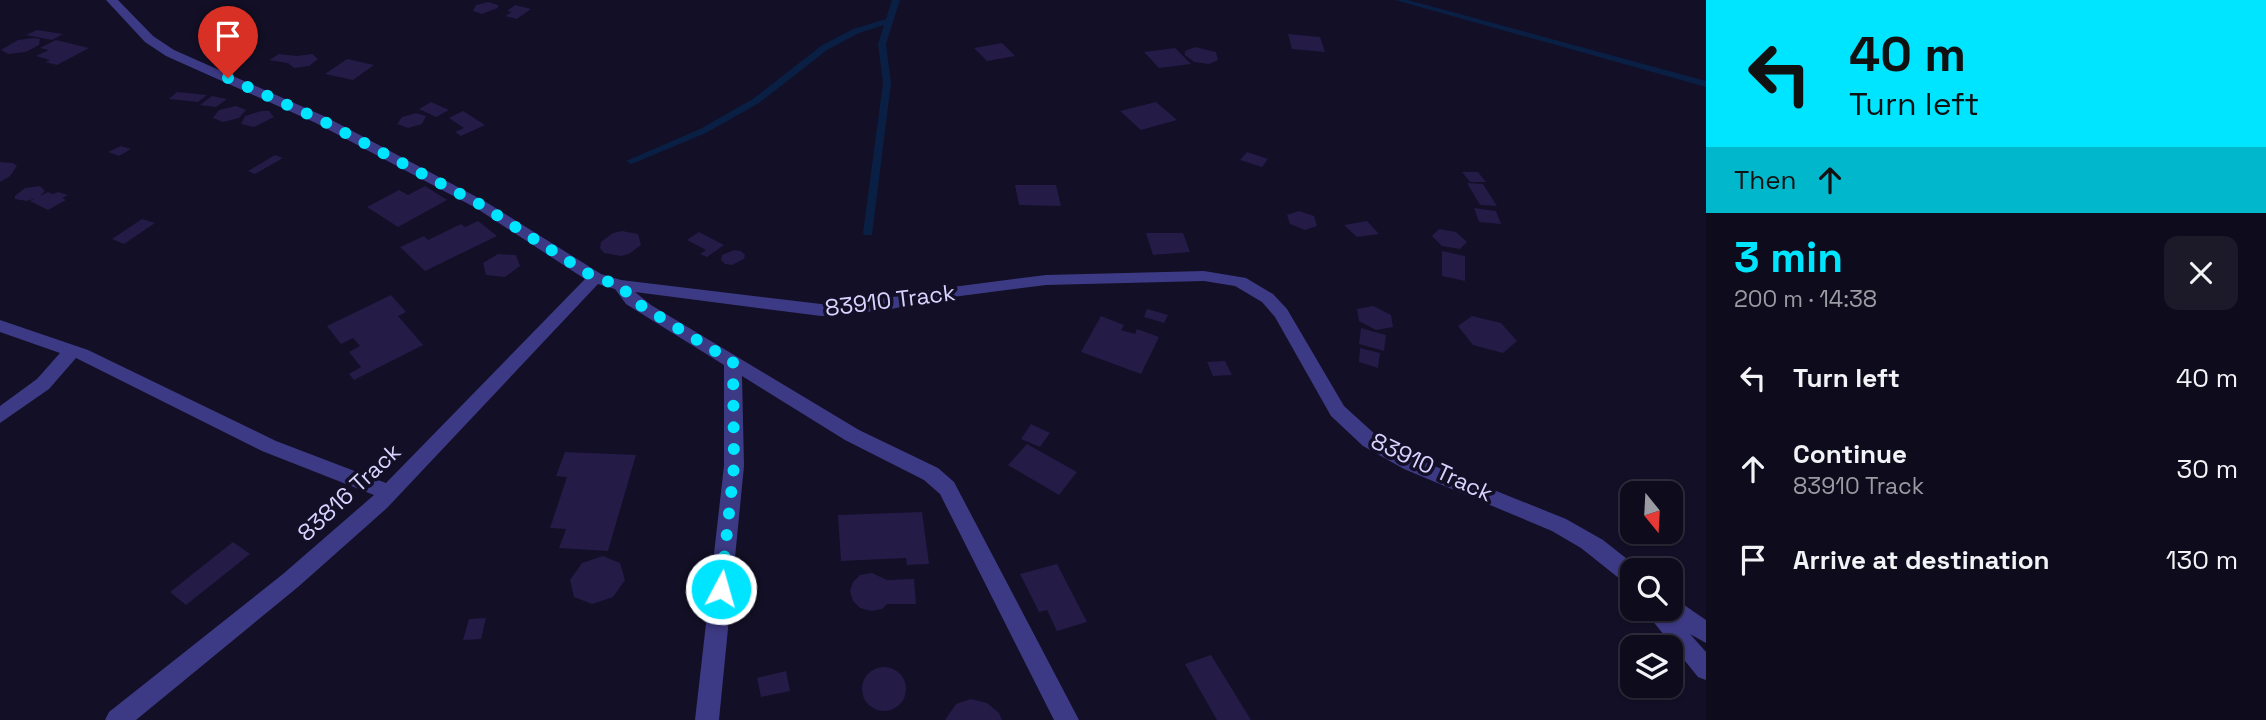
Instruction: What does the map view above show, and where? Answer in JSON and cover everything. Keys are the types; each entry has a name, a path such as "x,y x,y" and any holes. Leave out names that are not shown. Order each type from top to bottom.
{"street":[{"name":"83910 Track","path":"111,0 149,39 170,53 321,120 481,205 595,278 621,285 821,310 887,304 937,294 1046,280 1204,276 1230,279 1251,286 1286,317 1325,396 1336,413 1357,432 1385,450 1428,471 1520,507 1583,538 1620,566"},
{"name":"83816 Track","path":"117,720 337,540 388,492 595,278"},
{"path":"621,285 632,300 852,435 931,474 947,488 1067,720"},
{"path":"0,326 72,351 269,446 388,492"},
{"path":"0,416 43,384 72,351"},
{"path":"707,720 734,466 733,362"},
{"path":"1583,538 1620,574"},
{"path":"1683,615 1706,633"},
{"path":"1664,621 1706,669"}],"building":[{"path":"488,2 498,5 498,8 482,14 473,11 476,5"},
{"path":"515,5 531,9 517,19 505,16 512,12 507,11"},
{"path":"37,30 63,34 52,40 26,35"},
{"path":"1288,34 1320,37 1325,52 1292,49"},
{"path":"239,36 259,43 247,48 228,41"},
{"path":"40,39 39,45 26,52 8,54 1,50 18,40"},
{"path":"56,40 89,48 57,65 36,56 49,50 40,48"},
{"path":"1002,43 1015,56 987,61 974,48"},
{"path":"1195,47 1216,52 1218,60 1209,64 1194,62 1185,55 1185,51"},
{"path":"1175,48 1191,64 1159,68 1144,52"},
{"path":"279,54 312,54 318,59 309,66 294,68 288,63 269,60"},
{"path":"347,59 374,65 353,80 325,74"},
{"path":"177,92 207,95 198,102 169,99"},
{"path":"212,96 227,99 216,107 200,105"},
{"path":"431,102 449,110 436,117 419,109"},
{"path":"1156,102 1177,120 1141,130 1120,111"},
{"path":"236,106 246,110 239,118 223,122 213,118 219,110"},
{"path":"269,111 274,117 254,127 241,124 245,116"},
{"path":"463,111 485,125 461,136 455,132 464,128 449,118"},
{"path":"416,113 426,116 422,124 408,128 397,124 402,117"},
{"path":"121,146 131,149 119,156 108,152"},
{"path":"1247,152 1268,159 1262,167 1240,160"},
{"path":"275,155 283,158 255,174 248,171"},
{"path":"0,162 17,166 10,176 0,182"},
{"path":"1462,172 1478,172 1486,182 1470,182"},
{"path":"1467,183 1483,184 1497,206 1480,205"},
{"path":"1015,185 1056,185 1061,206 1019,205"},
{"path":"40,186 45,191 40,196 48,192 58,192 68,195 62,198 66,200 48,210 30,201 36,198 27,201 15,199 25,188"},
{"path":"425,186 447,200 398,227 367,207 399,190 408,195"},
{"path":"1474,208 1496,211 1501,224 1479,222"},
{"path":"1299,211 1314,216 1317,226 1305,230 1290,224 1287,215"},
{"path":"142,219 155,223 124,244 112,239"},
{"path":"478,221 497,236 425,271 400,247 424,236 428,240 461,224 465,227"},
{"path":"1367,221 1379,234 1357,237 1344,225"},
{"path":"1439,229 1456,232 1467,242 1460,249 1442,246 1432,236"},
{"path":"622,231 638,234 641,245 629,254 621,256 604,253 600,248 601,242 613,233"},
{"path":"699,232 724,245 707,257 700,254 706,250 687,240"},
{"path":"1146,233 1183,233 1190,252 1153,255"},
{"path":"734,250 741,251 745,255 744,259 732,265 725,264 721,260 722,255"},
{"path":"1442,251 1465,256 1465,281 1442,276"},
{"path":"498,254 516,255 520,266 505,277 486,275 483,263"},
{"path":"391,295 406,312 398,316 423,345 354,380 349,374 361,367 349,352 360,346 353,338 341,344 327,326"},
{"path":"1373,306 1391,315 1393,327 1376,330 1359,321 1357,309"},
{"path":"1147,309 1168,315 1164,323 1144,317"},
{"path":"1101,316 1124,325 1121,330 1135,334 1137,329 1159,337 1141,374 1081,352"},
{"path":"1472,316 1501,323 1517,341 1503,353 1473,345 1458,326"},
{"path":"1361,328 1386,335 1384,351 1359,344"},
{"path":"1360,348 1380,353 1378,368 1359,362"},
{"path":"1225,361 1232,375 1213,376 1207,362"},
{"path":"1031,424 1050,433 1040,447 1021,439"},
{"path":"1027,444 1077,472 1059,495 1008,465"},
{"path":"565,452 636,455 608,551 559,548 566,529 550,528 567,477 556,476"},
{"path":"922,512 929,564 907,565 906,558 841,561 838,515"},
{"path":"233,542 250,554 186,605 170,592"},
{"path":"603,556 620,563 625,580 613,597 592,604 574,597 570,580 582,563"},
{"path":"1057,564 1087,622 1057,631 1047,610 1039,612 1020,574"},
{"path":"872,573 887,580 914,579 916,604 887,604 882,609 872,611 860,608 853,601 850,591 853,582 860,575"},
{"path":"486,618 481,639 463,640 469,619"},
{"path":"1211,655 1251,720 1217,720 1185,664"},
{"path":"884,667 893,668 900,673 905,680 905,698 900,705 893,710 884,711 875,710 868,705 863,698 862,689 863,680 868,673 875,668"},
{"path":"786,671 790,691 761,697 757,678"},
{"path":"971,699 987,703 999,713 1002,720 945,720 956,704"}],"waterway":[{"path":"889,20 896,0"},
{"path":"1399,0 1706,84"},
{"path":"631,161 703,131 756,101 824,48 856,31 889,20"},
{"path":"868,233 887,83 882,44 889,20"}],"route":[{"path":"228,78 321,120 481,205 595,278 621,285 626,295 645,309 733,362 734,466 721,589"}]}
